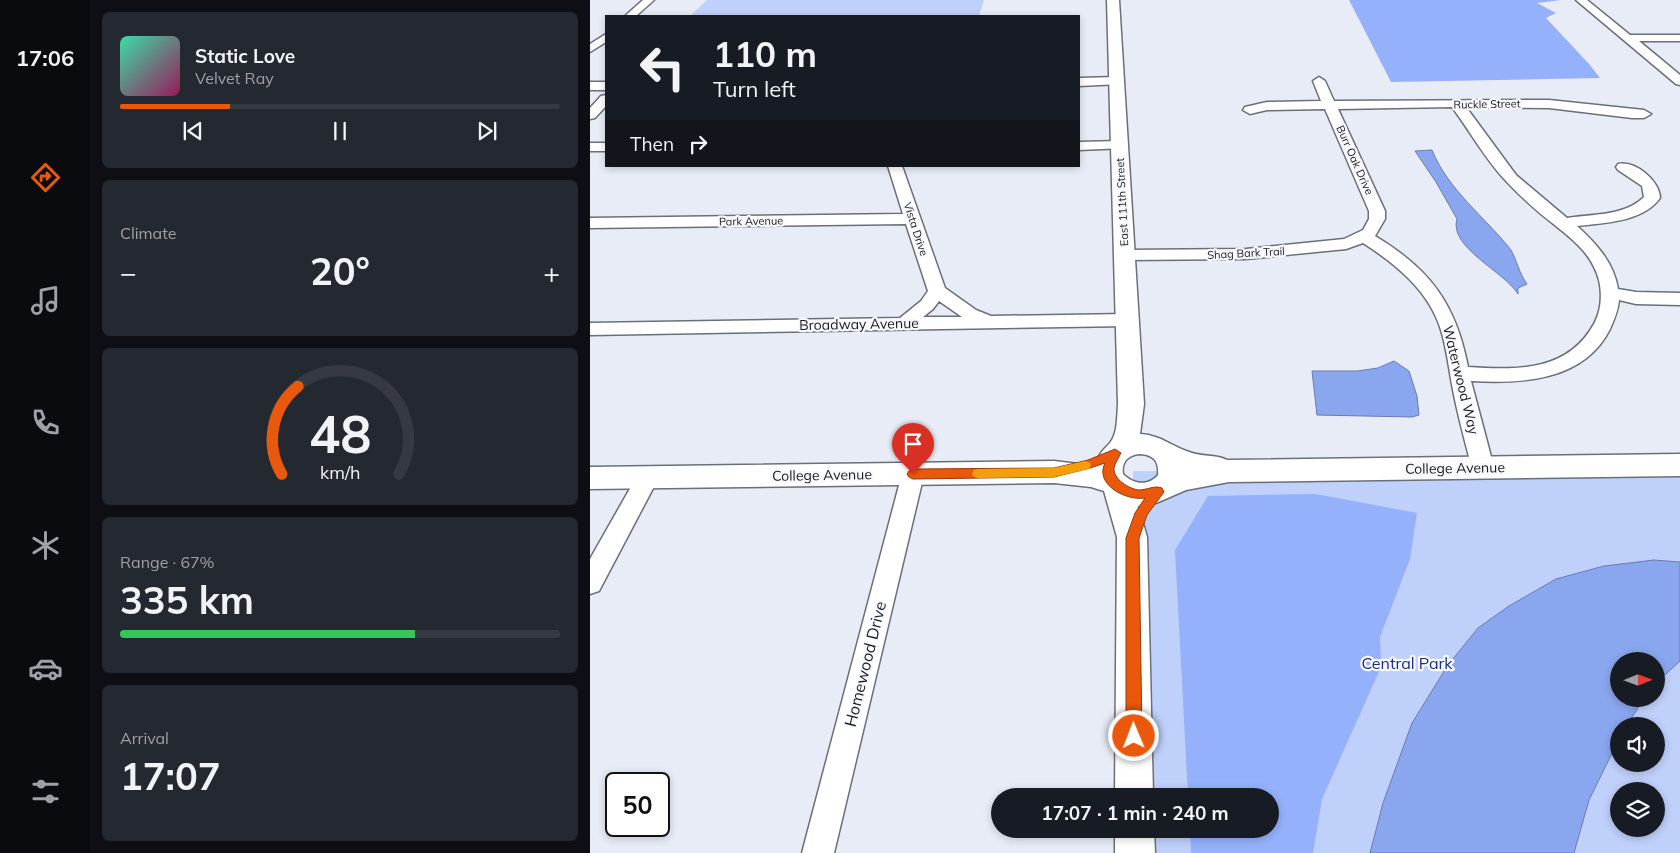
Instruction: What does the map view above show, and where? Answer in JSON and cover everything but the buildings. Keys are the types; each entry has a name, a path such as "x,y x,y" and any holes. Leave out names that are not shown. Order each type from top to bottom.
{"main road":[{"name":"East 111th Street","path":"1113,0 1128,320 1130,404 1129,428 1119,450"},
{"name":"East 111th Street","path":"1130,404 1149,436 1164,451"},
{"path":"1132,538 1141,513 1172,478 1174,470 1172,461 1164,451 1141,443 1119,450 1108,468 1109,475 1116,485 1132,538 1134,788"},
{"name":"College Avenue","path":"1054,472 1090,464 1119,450"},
{"name":"College Avenue","path":"1164,451 1196,465 1215,466 1230,471"},
{"name":"College Avenue","path":"1162,488 1182,480 1230,471 1680,465"},
{"name":"College Avenue","path":"590,478 1054,472 1091,476 1116,485"},
{"path":"1116,485 1137,495 1162,488"},
{"path":"1134,838 1135,853"}],"street":[{"path":"631,15 649,0"},
{"path":"1581,0 1680,81"},
{"path":"1628,38 1680,38"},
{"path":"590,48 599,39"},
{"name":"Burr Oak Drive","path":"1318,81 1377,211 1378,219 1374,227 1364,237"},
{"path":"1080,82 1117,82"},
{"path":"590,86 605,86"},
{"path":"590,115 605,100"},
{"name":"Ruckle Street","path":"1250,110 1276,106 1562,104 1627,114 1644,114"},
{"path":"1458,105 1512,179 1562,223 1595,256 1603,268 1610,293 1610,307 1597,339 1583,354 1572,361 1553,369 1533,373 1489,375 1460,373"},
{"path":"1080,146 1120,145"},
{"path":"590,147 605,147"},
{"name":"Vista Drive","path":"895,167 937,291"},
{"path":"1562,223 1619,215 1646,205 1652,198 1650,188 1641,178 1623,167"},
{"name":"Park Avenue","path":"590,223 913,219"},
{"name":"Shag Bark Trail","path":"1125,255 1206,255 1313,249 1346,244 1364,237"},
{"name":"Waterwood Way","path":"1364,237 1388,252 1414,273 1434,297 1448,324 1483,468"},
{"path":"905,323 927,305 937,291 970,314 987,322"},
{"path":"1610,293 1636,298 1680,299"},
{"name":"Broadway Avenue","path":"590,329 1128,320"},
{"name":"Homewood Drive","path":"818,853 913,474"},
{"path":"590,582 648,477"}],"green space":[{"path":"707,0 984,0 979,15 691,15"},
{"name":"Central Park","path":"1133,471 1680,475 1680,853 1138,853 1137,838 1279,838 1279,788 1137,788"}],"shaded area":[{"path":"1349,0 1561,0 1537,3 1556,13 1546,18 1600,78 1391,82"},
{"path":"1432,150 1447,178 1457,191 1511,250 1527,284 1518,288 1518,294 1502,277 1479,259 1461,239 1457,229 1457,219 1436,182 1415,151"},
{"path":"1394,361 1409,371 1417,396 1419,415 1412,417 1317,415 1312,371 1357,371 1378,368"},
{"path":"1316,494 1417,513 1410,559 1380,637 1381,667 1322,799 1313,853 1191,853 1190,838 1279,838 1279,788 1188,788 1175,550 1208,496"},
{"path":"1654,560 1680,562 1680,661 1665,675 1665,652 1610,652 1610,708 1638,708 1632,717 1610,717 1610,757 1589,800 1574,853 1370,853 1383,803 1412,723 1448,665 1478,628 1509,606 1556,579 1604,566"}],"slow traffic":[{"path":"978,474 1054,472 1085,465"}],"route":[{"path":"913,474 1054,472 1090,464 1115,453 1110,460 1108,468 1109,475 1118,487 1137,495 1158,492 1146,504 1132,538 1134,736"}]}
